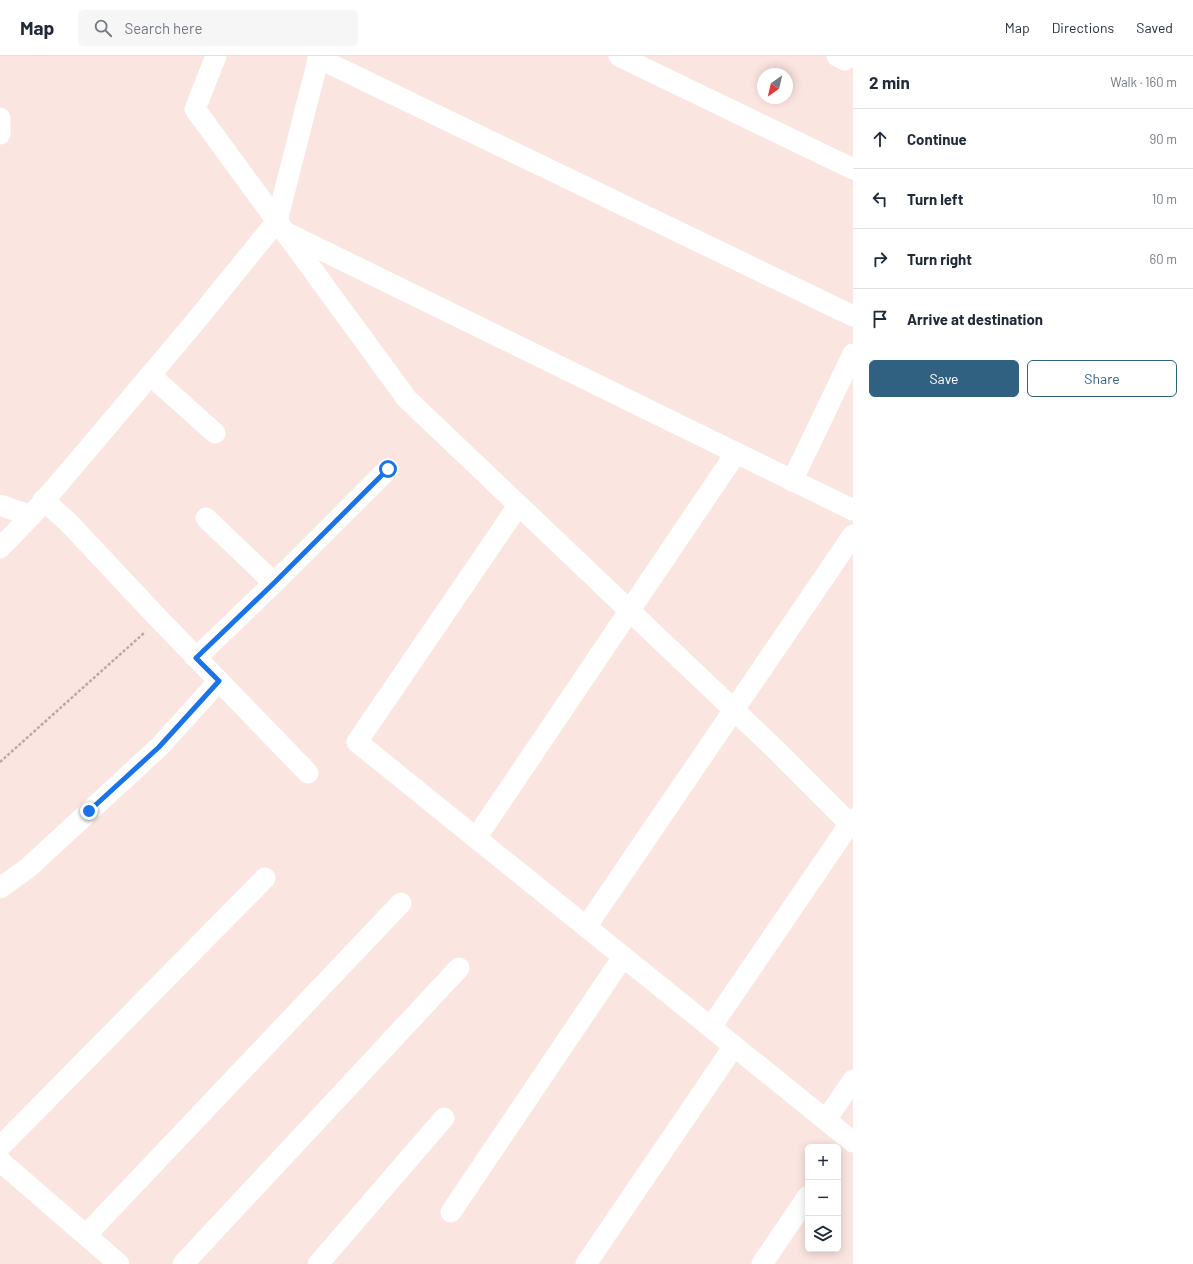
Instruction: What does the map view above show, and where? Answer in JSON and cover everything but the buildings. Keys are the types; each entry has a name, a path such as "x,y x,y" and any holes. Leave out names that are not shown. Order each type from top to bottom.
{"street":[{"path":"216,56 195,109 407,399 852,823 711,1028"},
{"path":"619,56 853,169"},
{"path":"0,548 37,508 150,375 281,226 318,57 853,316"},
{"path":"0,118 0,134"},
{"path":"281,226 853,510"},
{"path":"792,481 853,354"},
{"path":"150,375 215,434"},
{"path":"476,838 736,453"},
{"path":"196,658 274,583 388,469"},
{"path":"0,505 37,508 67,521 196,658 308,772"},
{"path":"518,506 357,742 826,1120 846,1144"},
{"path":"206,518 274,583"},
{"path":"586,927 853,535"},
{"path":"0,888 28,868 159,747 219,681"},
{"path":"0,1147 265,878"},
{"path":"86,1235 401,903"},
{"path":"451,1212 623,957"},
{"path":"183,1264 459,968"},
{"path":"586,1264 734,1046"},
{"path":"826,1120 853,1080"},
{"path":"318,1264 444,1118"},
{"path":"0,1161 86,1235 114,1262"},
{"path":"762,1264 805,1200"}],"path":[{"path":"0,762 159,619"}],"route":[{"path":"89,811 159,747 219,681 196,658 274,583 388,469"}]}
